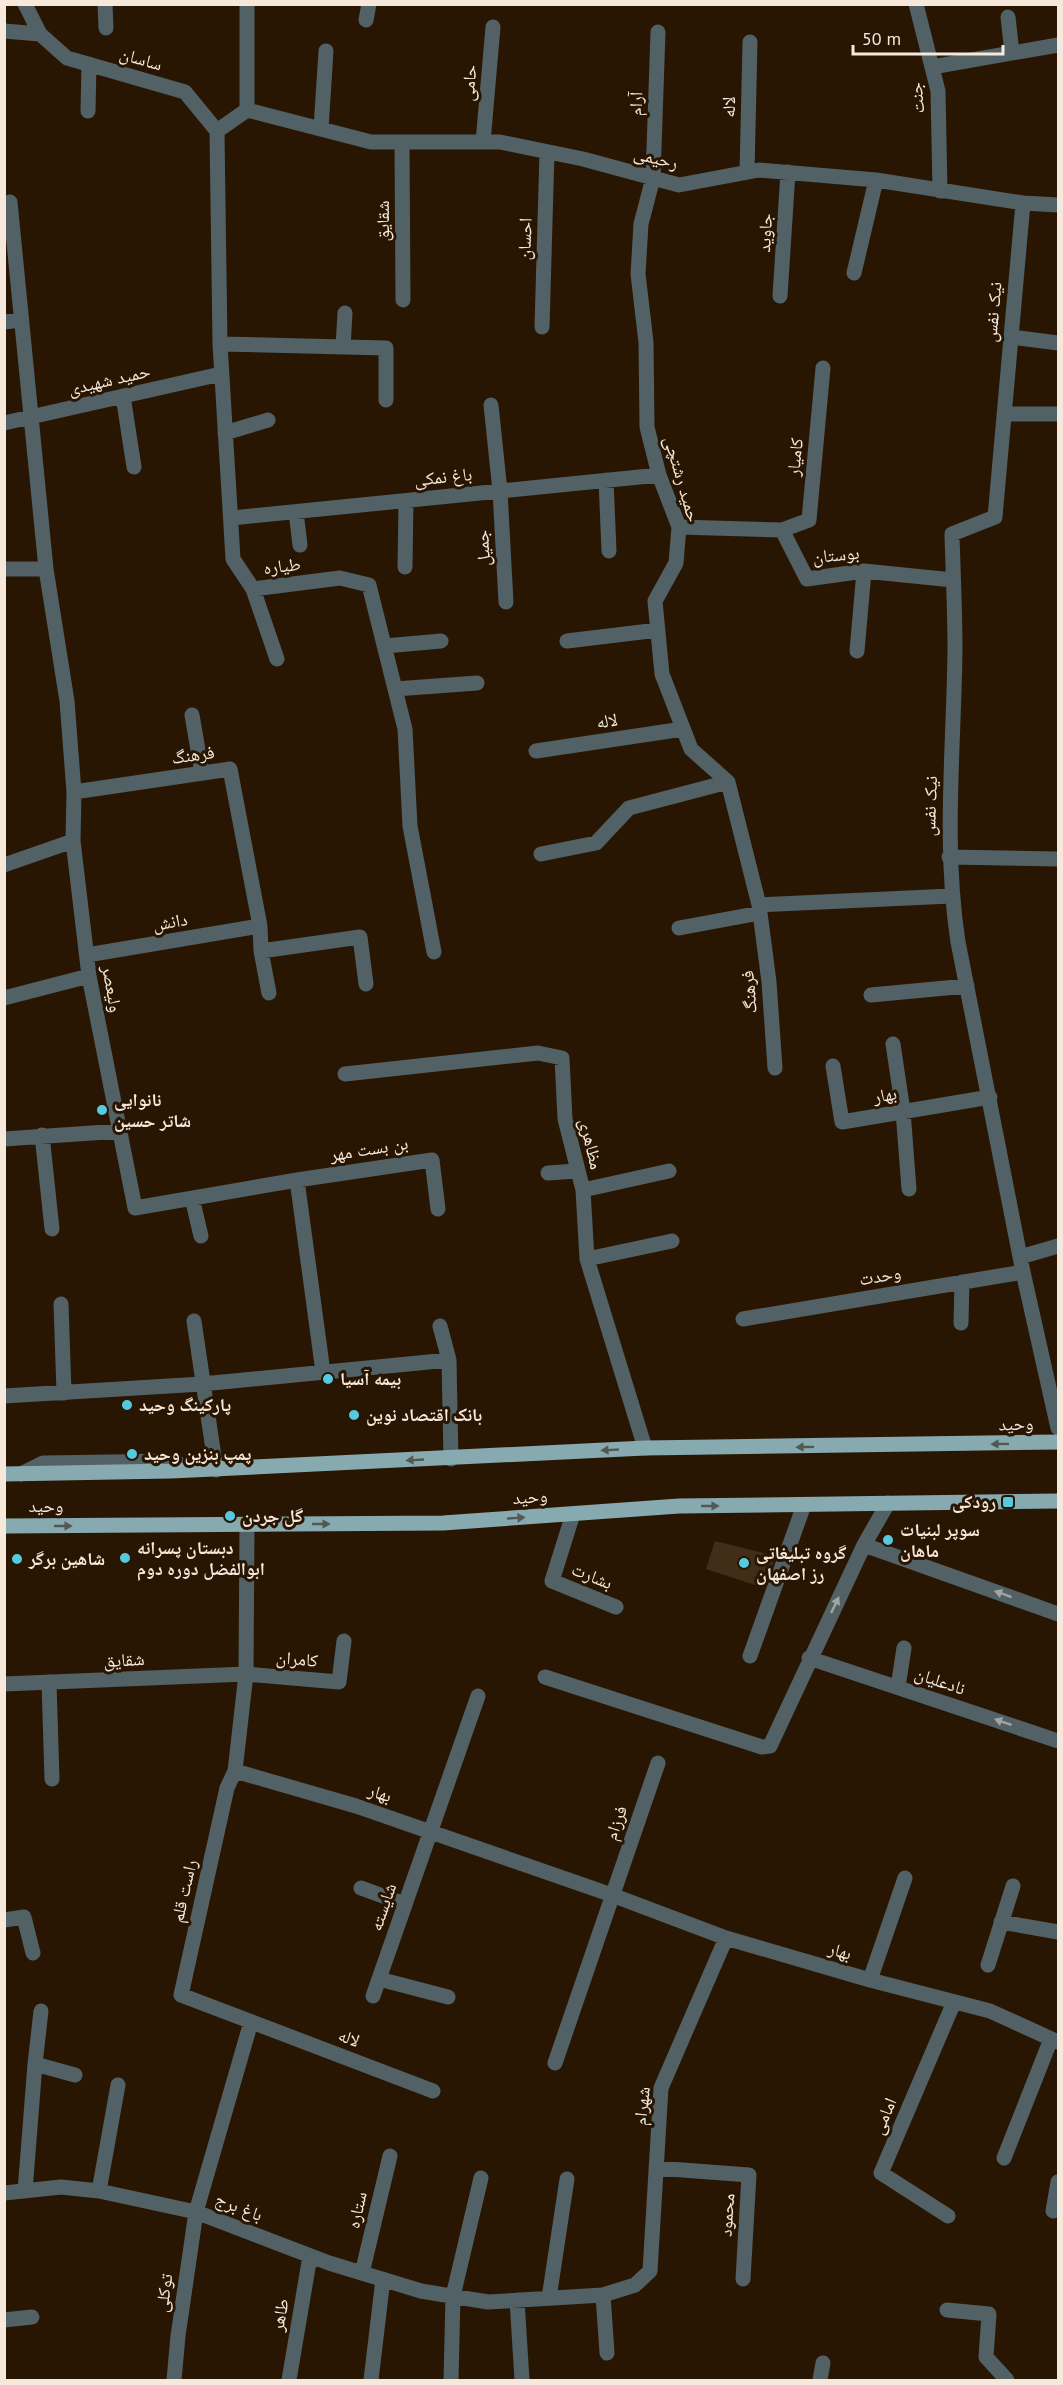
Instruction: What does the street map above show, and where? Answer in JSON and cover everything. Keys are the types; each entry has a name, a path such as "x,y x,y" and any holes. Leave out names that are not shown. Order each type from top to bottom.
{"main road":[{"name":"وحید","path":"4,1474 216,1470 645,1448 1059,1442"},
{"name":"وحید","path":"4,1526 444,1523 679,1506 1059,1501"}],"street":[{"name":"ساسان","path":"25,4 40,34 67,58 185,92 217,131"},
{"path":"105,4 106,28"},
{"path":"217,131 247,110 247,4"},
{"path":"366,20 369,4"},
{"name":"جنت","path":"916,4 938,91 940,190"},
{"path":"1008,17 1012,53"},
{"name":"حامی","path":"483,142 493,27"},
{"path":"4,31 40,34"},
{"name":"آرام","path":"653,178 658,32"},
{"name":"لاله","path":"747,172 750,42"},
{"path":"932,67 1059,45"},
{"path":"321,129 326,51"},
{"path":"88,64 88,111"},
{"name":"رحیمی","path":"247,110 371,142 500,142 679,185 759,170 876,180 1023,203 1059,205"},
{"name":"طیاره","path":"217,131 221,374 232,518 232,559 253,590 340,578 369,585 405,729 410,826 434,952"},
{"name":"شقایق","path":"402,142 403,300"},
{"name":"احسان","path":"542,327 547,152"},
{"name":"جاوید","path":"780,296 788,172"},
{"name":"حمید رشتچی","path":"653,178 641,224 638,274 646,342 647,427 659,475 679,526 676,562 655,601 662,674 691,749 728,782"},
{"path":"854,273 876,180"},
{"name":"ولیعصر","path":"10,202 46,569 67,701 74,792 74,841 89,976 135,1208 297,1180"},
{"name":"نیک نفس","path":"1023,203 994,517 952,534 955,647 949,857 951,896 967,986 1021,1264 1059,1428"},
{"path":"343,347 345,313"},
{"path":"4,322 21,320"},
{"path":"1011,337 1059,343"},
{"path":"220,344 386,348 386,400"},
{"name":"کامیار","path":"782,530 809,520 823,369"},
{"name":"حمید شهیدی","path":"4,423 221,374"},
{"path":"123,396 134,467"},
{"name":"جمیل","path":"490,405 500,491 506,602"},
{"path":"1004,414 1059,414"},
{"path":"225,433 268,420"},
{"name":"باغ نمکی","path":"232,518 659,475"},
{"path":"606,480 609,551"},
{"path":"405,567 406,501"},
{"path":"296,512 300,545"},
{"path":"679,526 782,530"},
{"name":"بوستان","path":"782,530 807,579 864,571 953,580"},
{"path":"4,569 46,569"},
{"path":"857,651 864,571"},
{"path":"253,590 277,659"},
{"path":"567,641 658,630"},
{"path":"385,646 441,641"},
{"path":"395,689 477,683"},
{"path":"192,715 202,773"},
{"name":"لاله","path":"536,751 683,729"},
{"name":"فرهنگ","path":"74,792 230,769 260,926"},
{"path":"541,854 596,843 629,808 728,782 759,909"},
{"path":"4,865 74,841"},
{"path":"949,857 1059,860"},
{"path":"680,928 759,909 951,896"},
{"name":"فرهنگ","path":"759,909 769,982 775,1068"},
{"path":"260,926 261,951 269,993"},
{"name":"دانش","path":"87,956 260,926"},
{"path":"261,951 360,937 366,984"},
{"path":"6,994 89,976"},
{"path":"871,995 967,986"},
{"path":"893,1044 903,1111 909,1189"},
{"name":"مظاهری","path":"345,1074 538,1053 562,1058 565,1119 576,1171 583,1190 588,1259 645,1448"},
{"name":"بهار","path":"833,1066 842,1122 990,1097"},
{"path":"4,1139 121,1131"},
{"path":"42,1136 52,1229"},
{"name":"بن بست مهر","path":"297,1180 432,1160 438,1209"},
{"path":"548,1173 576,1171"},
{"path":"583,1190 669,1171"},
{"path":"297,1180 323,1372"},
{"path":"192,1198 201,1236"},
{"path":"588,1259 672,1241"},
{"name":"وحدت","path":"743,1319 962,1282 1021,1264 1059,1246"},
{"path":"961,1323 962,1282"},
{"path":"61,1304 64,1393"},
{"path":"194,1321 216,1470"},
{"path":"440,1326 449,1360 451,1459"},
{"path":"4,1396 202,1384 449,1360"},
{"path":"545,1677 762,1747 770,1746 809,1658 864,1545 888,1503"},
{"path":"750,1656 804,1505"},
{"name":"بشارت","path":"573,1514 552,1581 616,1607"},
{"name":"راست قلم","path":"247,1524 246,1674 235,1771 227,1788 181,1995 251,2022"},
{"path":"864,1545 1059,1614"},
{"name":"کامران","path":"246,1674 339,1682 344,1641"},
{"path":"898,1687 904,1648"},
{"name":"نادعلیان","path":"809,1658 1059,1741"},
{"name":"شقایق","path":"4,1684 246,1674"},
{"path":"49,1682 52,1779"},
{"path":"430,1831 478,1696"},
{"name":"فرزام","path":"612,1895 658,1763"},
{"name":"بهار","path":"235,1771 356,1806 430,1831 726,1938 870,1980 990,2011 1055,2040"},
{"name":"شایسته","path":"373,1996 430,1831"},
{"path":"870,1980 905,1878"},
{"path":"988,1965 1013,1886"},
{"path":"361,1888 405,1904"},
{"path":"555,2063 612,1895"},
{"path":"4,1920 24,1917 33,1953"},
{"path":"1001,1922 1059,1932"},
{"name":"شهرام","path":"635,2285 650,2271 661,2088 726,1938"},
{"path":"379,1979 448,1997"},
{"name":"امامی","path":"948,2216 881,2173 954,2002"},
{"path":"25,2191 41,2011"},
{"path":"196,2212 251,2022"},
{"name":"لاله","path":"251,2022 433,2091"},
{"path":"1004,2158 1055,2040"},
{"path":"35,2064 75,2075"},
{"path":"99,2191 118,2085"},
{"name":"ستاره","path":"362,2273 390,2156"},
{"name":"محمود","path":"656,2168 749,2175 743,2279"},
{"path":"451,2380 453,2296 481,2178"},
{"path":"549,2298 567,2179"},
{"path":"1053,2211 1059,2182"},
{"name":"باغ برج","path":"4,2193 61,2187 99,2191 196,2212 310,2256 362,2273 421,2290 488,2302 603,2295 635,2285"},
{"name":"توکلی","path":"174,2380 196,2212"},
{"name":"طاهر","path":"289,2380 310,2256"},
{"path":"371,2380 383,2279"},
{"path":"603,2295 607,2353"},
{"path":"517,2300 522,2380"},
{"path":"947,2310 989,2314 986,2356 1007,2380"},
{"path":"4,2320 32,2317"},
{"path":"820,2380 823,2363"}],"building":[{"name":"گروه تبلیغاتی رز اصفهان","path":"715,1541 776,1556 764,1588 706,1569"}],"place":[{"name":"نانوایی شاتر حسین","path":"102,1110"},
{"name":"بیمه آسیا","path":"328,1379"},
{"name":"پارکینگ وحید","path":"127,1405"},
{"name":"بانک اقتصاد نوین","path":"354,1415"},
{"name":"پمپ بنزین وحید","path":"132,1454"},
{"name":"رودکی","path":"1008,1502"},
{"name":"گل جردن","path":"230,1516"},
{"name":"سوپر لبنیات ماهان","path":"888,1540"},
{"name":"دبستان پسرانه ابوالفضل دوره دوم","path":"125,1558"},
{"name":"شاهین برگر","path":"17,1559"},
{"name":"گروه تبلیغاتی رز اصفهان","path":"744,1563"}]}
